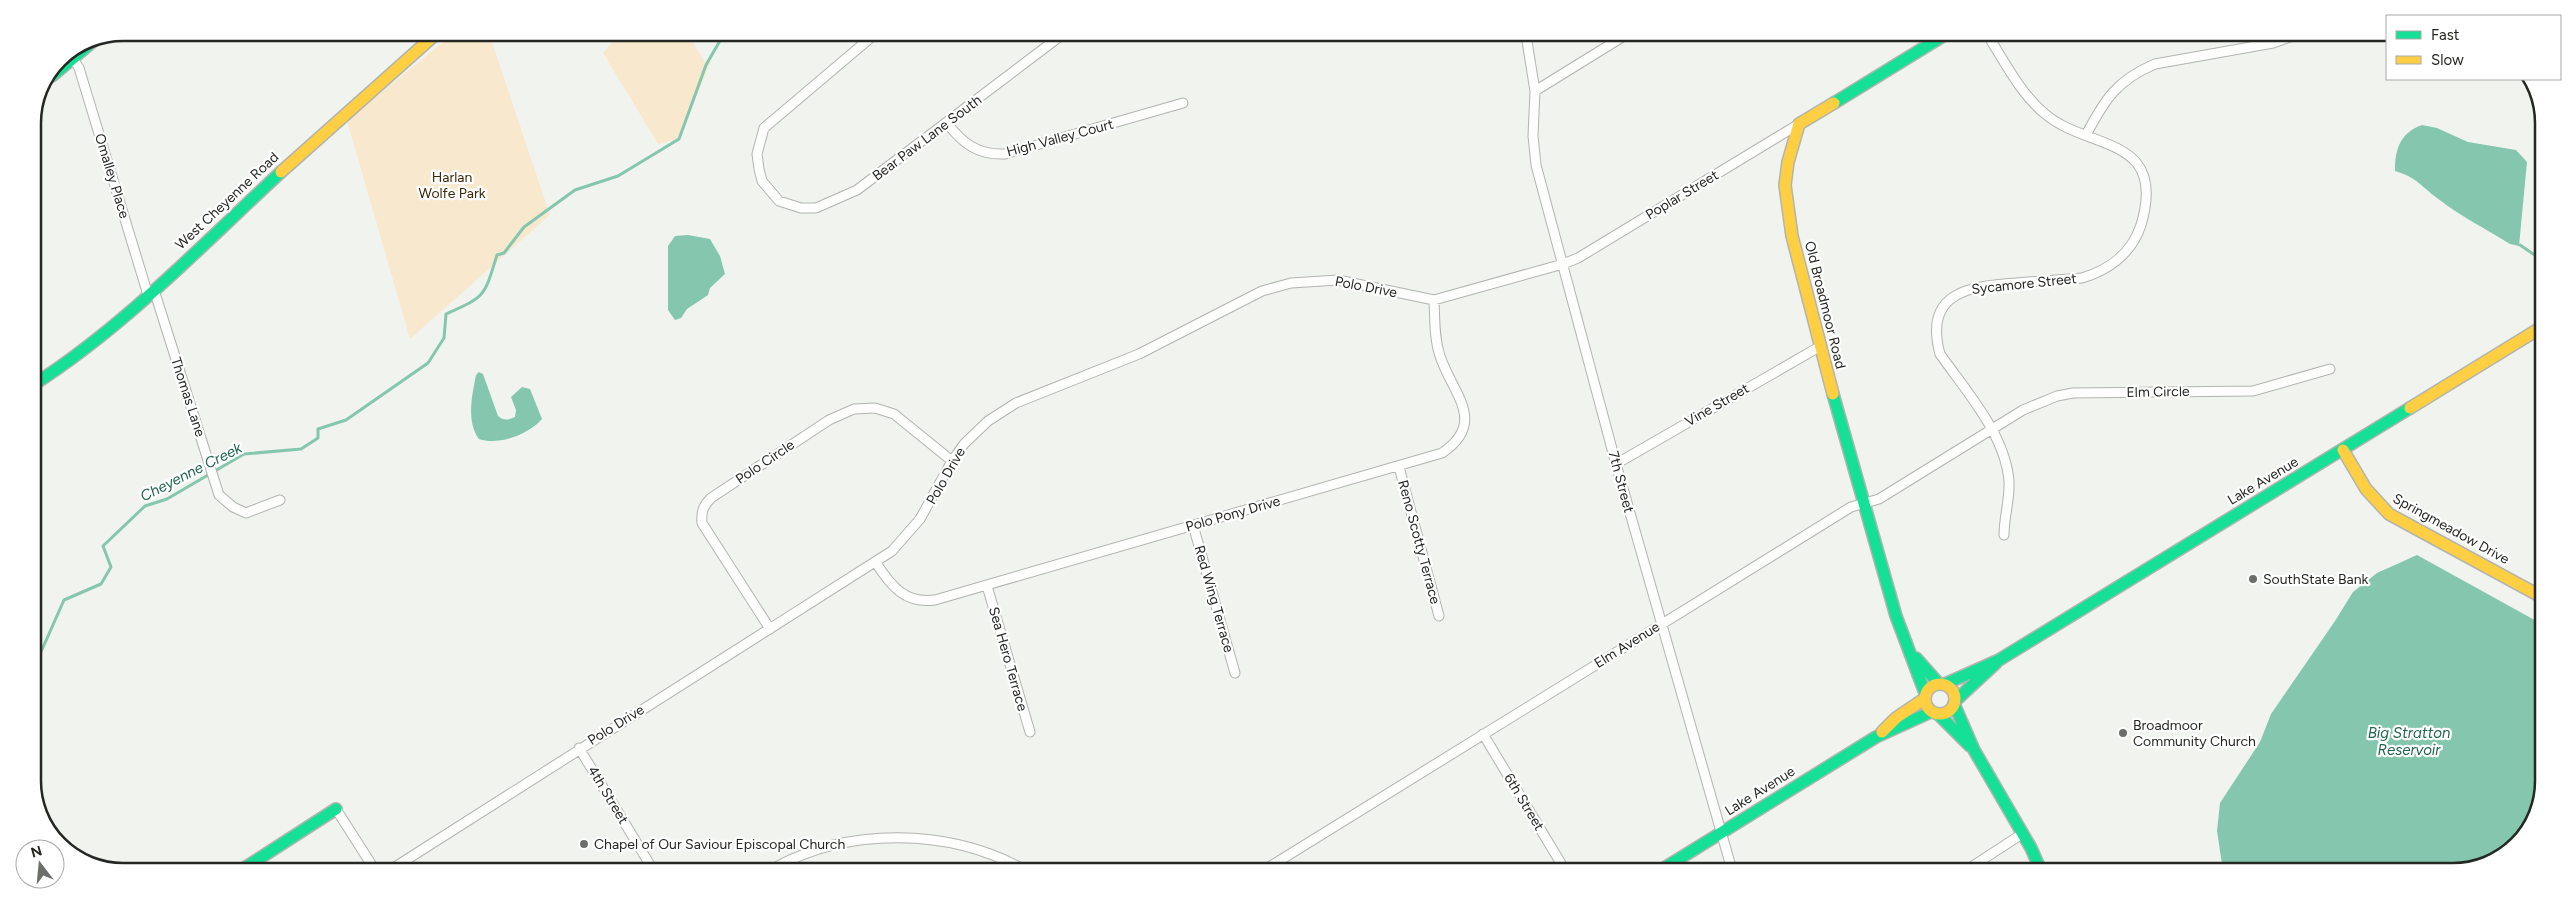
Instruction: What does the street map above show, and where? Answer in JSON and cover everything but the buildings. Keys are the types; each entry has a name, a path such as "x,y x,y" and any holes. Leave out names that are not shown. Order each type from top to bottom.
{"main road":[{"name":"West Cheyenne Road","path":"41,380 151,292 345,113 428,41"},
{"path":"1799,124 1935,41"},
{"path":"64,66 73,59"},
{"name":"Old Broadmoor Road","path":"1799,124 1788,162 1785,185 1787,211 1819,346 1896,616 1912,653 1925,696"},
{"name":"Lake Avenue","path":"1942,684 1999,660 2535,331"},
{"name":"Springmeadow Drive","path":"2343,450 2366,488 2389,514 2535,593"},
{"name":"Old Broadmoor Road","path":"1912,653 1942,684"},
{"name":"Lake Avenue","path":"1955,702 1999,660"},
{"path":"1974,750 1935,713 1925,696 1931,686 1942,684 1952,689 1955,702 1974,750 2037,863"},
{"name":"Lake Avenue","path":"1876,737 1896,718 1925,696"},
{"path":"1935,713 1948,712 1955,702"},
{"name":"Lake Avenue","path":"1672,863 1876,737 1935,713"},
{"path":"252,863 336,809"}],"street":[{"name":"Bear Paw Lane South","path":"867,41 764,128 757,154 760,175 769,192 779,201 801,208 816,208 834,202 878,176 1054,41"},
{"name":"7th Street","path":"1527,41 1535,91 1533,136 1536,165 1616,464 1730,863"},
{"path":"1535,91 1616,41"},
{"name":"Sycamore Street","path":"1991,41 2035,106 2060,124 2106,142 2126,154 2141,170 2145,184 2145,212 2135,241 2125,254 2105,269 2082,278 1970,288 1952,298 1945,305 1940,316 1937,343 1940,354 1992,430 2003,456 2009,479 2009,494 2004,518 2004,535"},
{"path":"2086,135 2101,106 2113,90 2139,71 2155,64 2279,41"},
{"name":"Omalley Place","path":"73,59 79,68 151,292"},
{"name":"High Valley Court","path":"947,123 959,139 978,151 991,155 1005,154 1183,103"},
{"name":"Poplar Street","path":"1563,264 1578,258 1799,124"},
{"name":"Polo Drive","path":"401,863 579,748 876,563 901,543 920,519 952,461 976,431 1016,403 1139,354 1247,298 1275,286 1306,281 1338,280 1434,300 1563,264"},
{"name":"Thomas Lane","path":"151,292 219,495 233,508 246,512 280,500"},
{"name":"Polo Pony Drive","path":"876,563 894,589 903,595 924,602 987,586 1442,453 1456,441 1463,427 1464,408 1461,397 1445,369 1437,344 1434,300"},
{"name":"Vine Street","path":"1616,464 1819,346"},
{"name":"Elm Circle","path":"1992,430 2023,410 2056,396 2073,394 2253,391 2330,369"},
{"name":"Polo Circle","path":"770,628 702,523 701,514 704,504 829,420 854,409 875,408 894,414 952,461"},
{"name":"Elm Avenue","path":"1283,863 1483,734 1851,507 1879,499 1992,430"},
{"name":"Reno Scotty Terrace","path":"1399,467 1439,616"},
{"name":"Red Wing Terrace","path":"1193,525 1235,672"},
{"name":"Sea Hero Terrace","path":"987,586 1030,732"},
{"name":"6th Street","path":"1483,734 1562,863"},
{"name":"4th Street","path":"579,748 649,863"},
{"path":"336,809 370,863"},
{"path":"1975,863 2022,834"},
{"path":"785,863 824,848 846,843 892,838 946,842 971,848 1008,863"}],"green space":[{"name":"Harlan Wolfe Park","path":"444,41 492,41 550,215 410,339 347,121"},
{"path":"613,41 692,41 706,64 719,41 679,139 658,144 603,53"}],"water":[{"path":"2422,125 2437,128 2468,142 2516,150 2527,162 2519,246 2510,244 2473,222 2446,205 2413,179 2395,171 2396,156 2400,143 2408,132"},
{"path":"688,235 710,239 720,256 725,274 710,288 708,295 687,309 681,318 675,320 668,310 668,246 675,236"},
{"path":"479,372 483,374 498,416 502,419 515,417 516,410 511,397 522,387 530,389 542,419 522,434 504,440 487,441 479,439 472,424 471,408 476,375"},
{"name":"Big Stratton Reservoir","path":"2417,555 2535,620 2535,781 2533,797 2524,822 2503,846 2479,858 2463,862 2222,863 2217,831 2220,803 2260,742 2271,714 2353,592 2377,573"}],"waterway":[{"name":"Cheyenne Creek","path":"41,652 64,600 101,584 111,567 103,546 145,506 167,499 244,454 301,449 318,438 318,429 346,420 428,363 444,338 446,314 469,303 482,294 497,255 504,253 524,227 575,190 618,176 679,139 706,65 720,41"},
{"path":"2520,245 2535,255"}],"traffic: fast":[{"path":"1834,103 1935,41"},
{"path":"41,380 67,362 131,311 281,172"},
{"path":"1833,394 1896,616 1925,693"},
{"path":"1945,684 1999,660 2410,408"},
{"path":"1916,658 1939,684"},
{"path":"1955,701 1996,663"},
{"path":"1954,704 1974,750 2031,848 2038,863"},
{"path":"1672,863 1876,737 1931,712"},
{"path":"1938,714 1970,746"},
{"path":"252,863 336,809"}],"traffic: slow":[{"path":"281,172 428,41"},
{"path":"1833,394 1792,236 1785,185 1788,162 1799,124 1834,103"},
{"path":"2410,408 2535,331"},
{"path":"2343,450 2366,489 2389,514 2535,593"},
{"path":"1940,684 1951,688 1955,699 1951,710 1940,714 1929,710 1925,699 1929,688 1940,684"},
{"path":"1882,732 1896,718 1924,699"}],"place":[{"name":"SouthState Bank","path":"2253,579"},
{"name":"Broadmoor Community Church","path":"2123,733"},
{"name":"Chapel of Our Saviour Episcopal Church","path":"584,844"}]}
